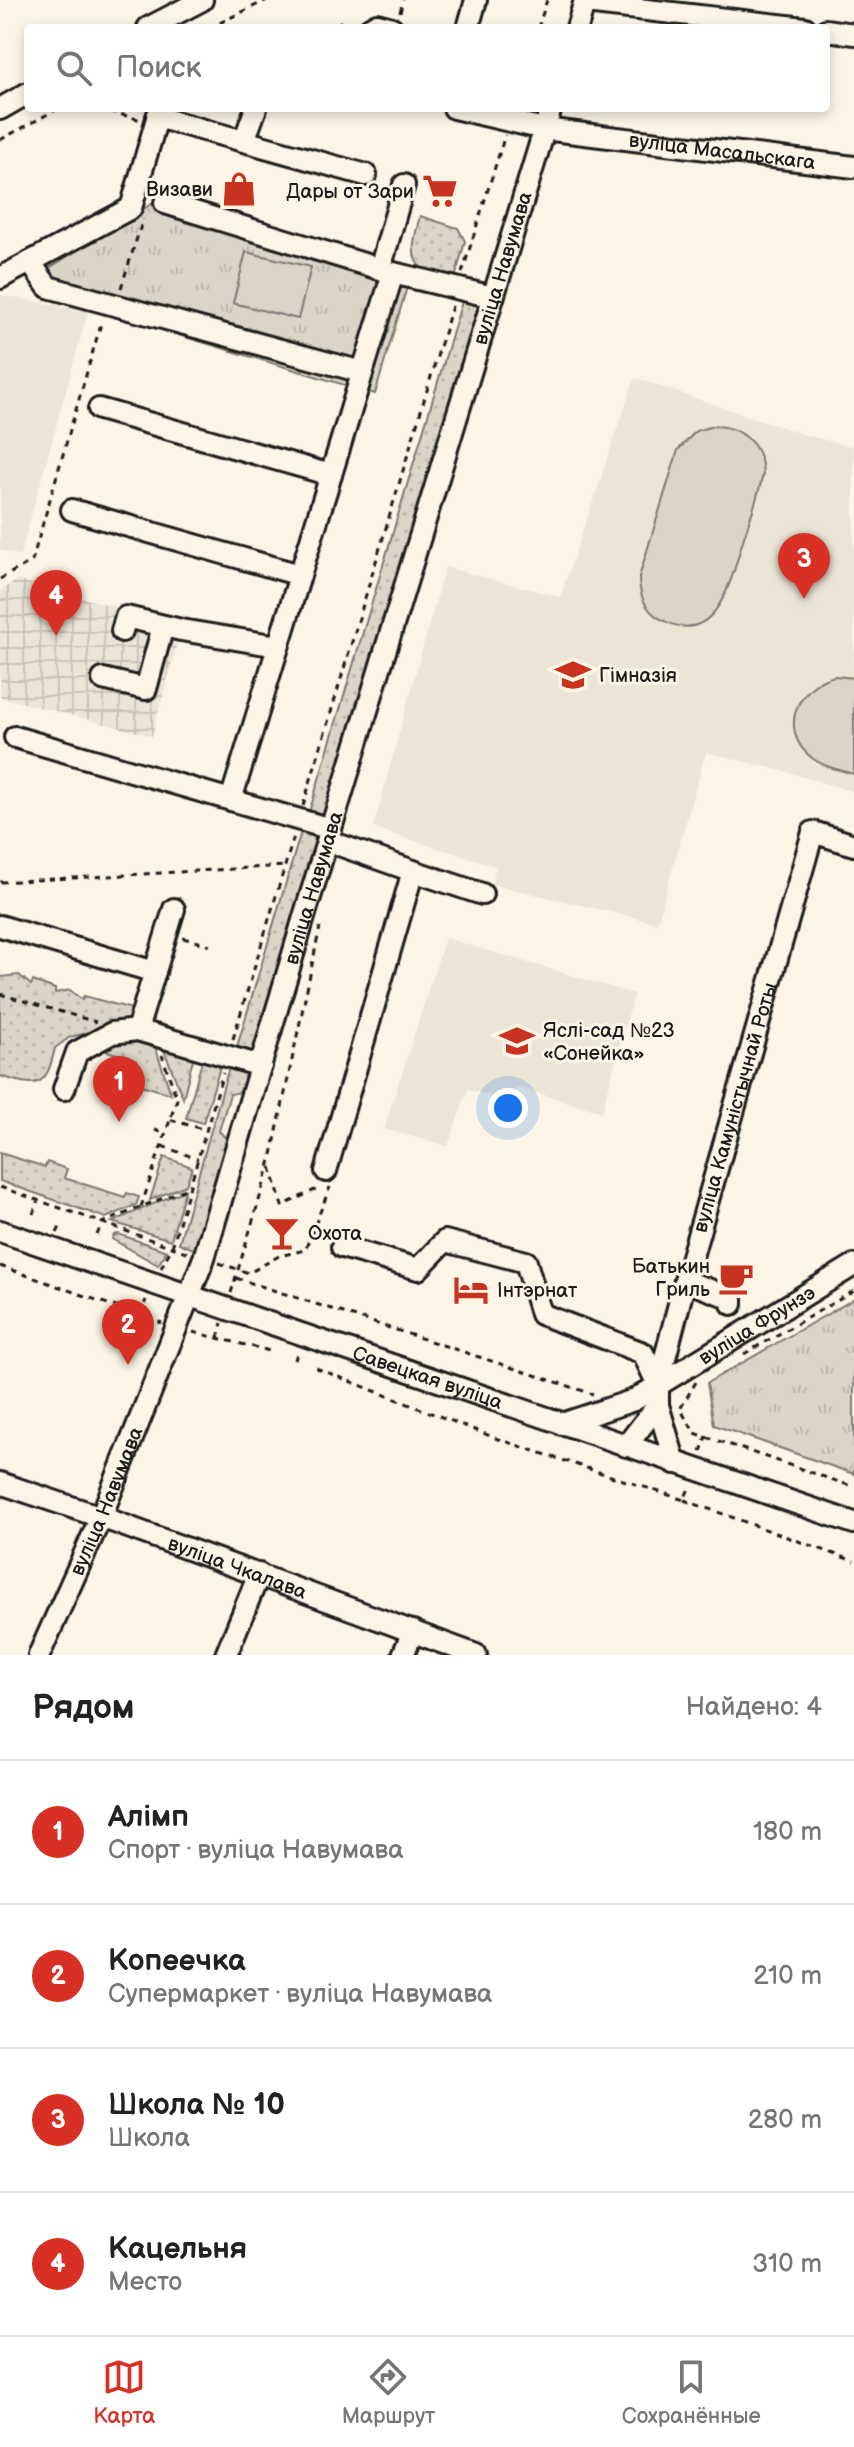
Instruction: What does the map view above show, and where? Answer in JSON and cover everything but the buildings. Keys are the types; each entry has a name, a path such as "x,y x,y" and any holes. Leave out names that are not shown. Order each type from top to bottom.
{"street":[{"path":"163,24 202,0"},
{"path":"469,24 476,0"},
{"path":"578,24 585,1 772,24"},
{"path":"830,31 854,34"},
{"path":"0,109 24,95"},
{"path":"244,141 255,112"},
{"name":"вуліца Масальскага","path":"470,112 544,129 854,167"},
{"name":"вуліца Навумава","path":"39,1655 101,1517 204,1258 329,835 550,112"},
{"path":"0,278 131,208 157,116 366,175"},
{"path":"231,800 362,372 404,185"},
{"path":"165,203 386,271 493,297"},
{"path":"30,262 48,287 362,372"},
{"path":"99,409 331,475"},
{"path":"72,510 300,575"},
{"path":"122,631 126,617 278,646"},
{"path":"103,679 146,689 163,626"},
{"path":"15,737 299,820 413,871 482,894"},
{"name":"вуліца Камуністычнай Роты","path":"658,1395 685,1281 813,832 854,845"},
{"path":"326,1171 413,871"},
{"path":"146,1032 155,972 174,909"},
{"path":"0,926 155,972"},
{"path":"64,1089 77,1052 112,1033 146,1032 261,1066"},
{"name":"Савецкая вуліца","path":"0,1231 854,1523"},
{"path":"342,1247 418,1269 445,1241 526,1262 541,1314 643,1353 658,1395 675,1463"},
{"name":"вуліца Фрунзэ","path":"562,1424 658,1395 854,1265"},
{"path":"685,1281 732,1298 732,1304"},
{"name":"вуліца Фрунзэ","path":"626,1446 658,1395"},
{"path":"626,1446 634,1400"},
{"name":"вуліца Чкалава","path":"0,1483 259,1574 476,1655"},
{"path":"226,1655 259,1574"},
{"path":"403,1655 413,1631"}],"path":[{"path":"217,24 267,0"},
{"path":"539,24 547,0"},
{"path":"0,140 50,112"},
{"path":"128,112 157,116"},
{"path":"140,1315 172,1247 509,122"},
{"path":"0,579 32,561 106,303"},
{"path":"0,882 286,866"},
{"path":"218,1338 270,1164 322,920"},
{"path":"167,933 210,945"},
{"path":"0,994 99,1023"},
{"path":"141,1207 177,1099 146,1032"},
{"path":"170,1120 206,1130"},
{"path":"155,1130 165,1134"},
{"path":"162,1146 198,1159"},
{"path":"0,1187 249,1273 279,1256 305,1250 332,1181 282,1206 270,1164"},
{"path":"97,1235 102,1223 190,1187"},
{"path":"33,1214 38,1201"},
{"path":"0,1266 177,1328 270,1351"},
{"path":"236,1278 582,1393 598,1395"},
{"path":"736,1359 854,1291"},
{"path":"316,1368 498,1439 684,1500 854,1561"},
{"path":"680,1409 696,1382"},
{"path":"658,1395 680,1409 695,1433 854,1487"},
{"path":"684,1500 706,1436"}],"shaded area":[{"path":"0,295 88,311 20,556 0,550"},
{"name":"Гімназія","path":"635,378 805,435 854,447 854,792 706,752 657,923 492,884 496,866 373,828 445,567 560,597"},
{"path":"17,580 182,625 152,736 0,697 0,591"},
{"name":"Яслі-сад №23 «Сонейка»","path":"445,938 634,994 602,1112 516,1087 510,1101 468,1089 448,1146 384,1129"}],"green space":[{"path":"164,196 413,267 375,394 55,298 43,272"},
{"path":"420,216 458,228 465,241 454,282 428,273 416,261 414,243"},
{"path":"246,252 311,267 298,319 233,303"},
{"path":"463,298 483,304 326,822 308,816"},
{"path":"713,426 733,429 748,439 759,454 763,474 727,590 719,605 709,618 696,625 680,626 661,619 647,607 639,577 678,450 696,431"},
{"path":"835,676 854,678 854,774 812,758 795,735 796,710 802,698 810,688"},
{"path":"301,832 312,835 317,842 255,1048 248,1055 236,1050"},
{"path":"0,971 1,977 19,975 31,985 33,981 55,989 55,993 70,990 82,1000 84,996 132,1009 131,1017 127,1024 70,1037 55,1048 48,1071 39,1082 0,1076"},
{"path":"119,1037 153,1040 171,1094 131,1082 137,1061 104,1050"},
{"path":"161,1042 191,1054 193,1059 183,1098"},
{"path":"204,1054 223,1057 203,1123 186,1118"},
{"path":"231,1060 248,1071 246,1091 230,1094 219,1131 232,1145 200,1252 179,1243"},
{"path":"0,1153 45,1167 47,1162 67,1169 64,1178 125,1197 127,1193 139,1197 136,1205 106,1218 0,1181"},
{"path":"164,1157 192,1167 186,1185 150,1200"},
{"path":"185,1190 171,1240 112,1222"},
{"path":"118,1234 167,1251 158,1265 112,1239"},
{"path":"854,1299 854,1474 714,1425 707,1383"}],"place":[{"name":"Визави","path":"239,189"},
{"name":"Дары от Зари","path":"440,191"},
{"name":"Школа № 10","path":"804,599"},
{"name":"Кацельня","path":"56,636"},
{"name":"Гімназія","path":"573,675"},
{"name":"Яслі-сад №23 «Сонейка»","path":"517,1041"},
{"name":"Алімп","path":"119,1122"},
{"name":"Охота","path":"282,1233"},
{"name":"Батькин Гриль","path":"736,1278"},
{"name":"Інтэрнат","path":"471,1290"},
{"name":"Копеечка","path":"128,1365"}]}
